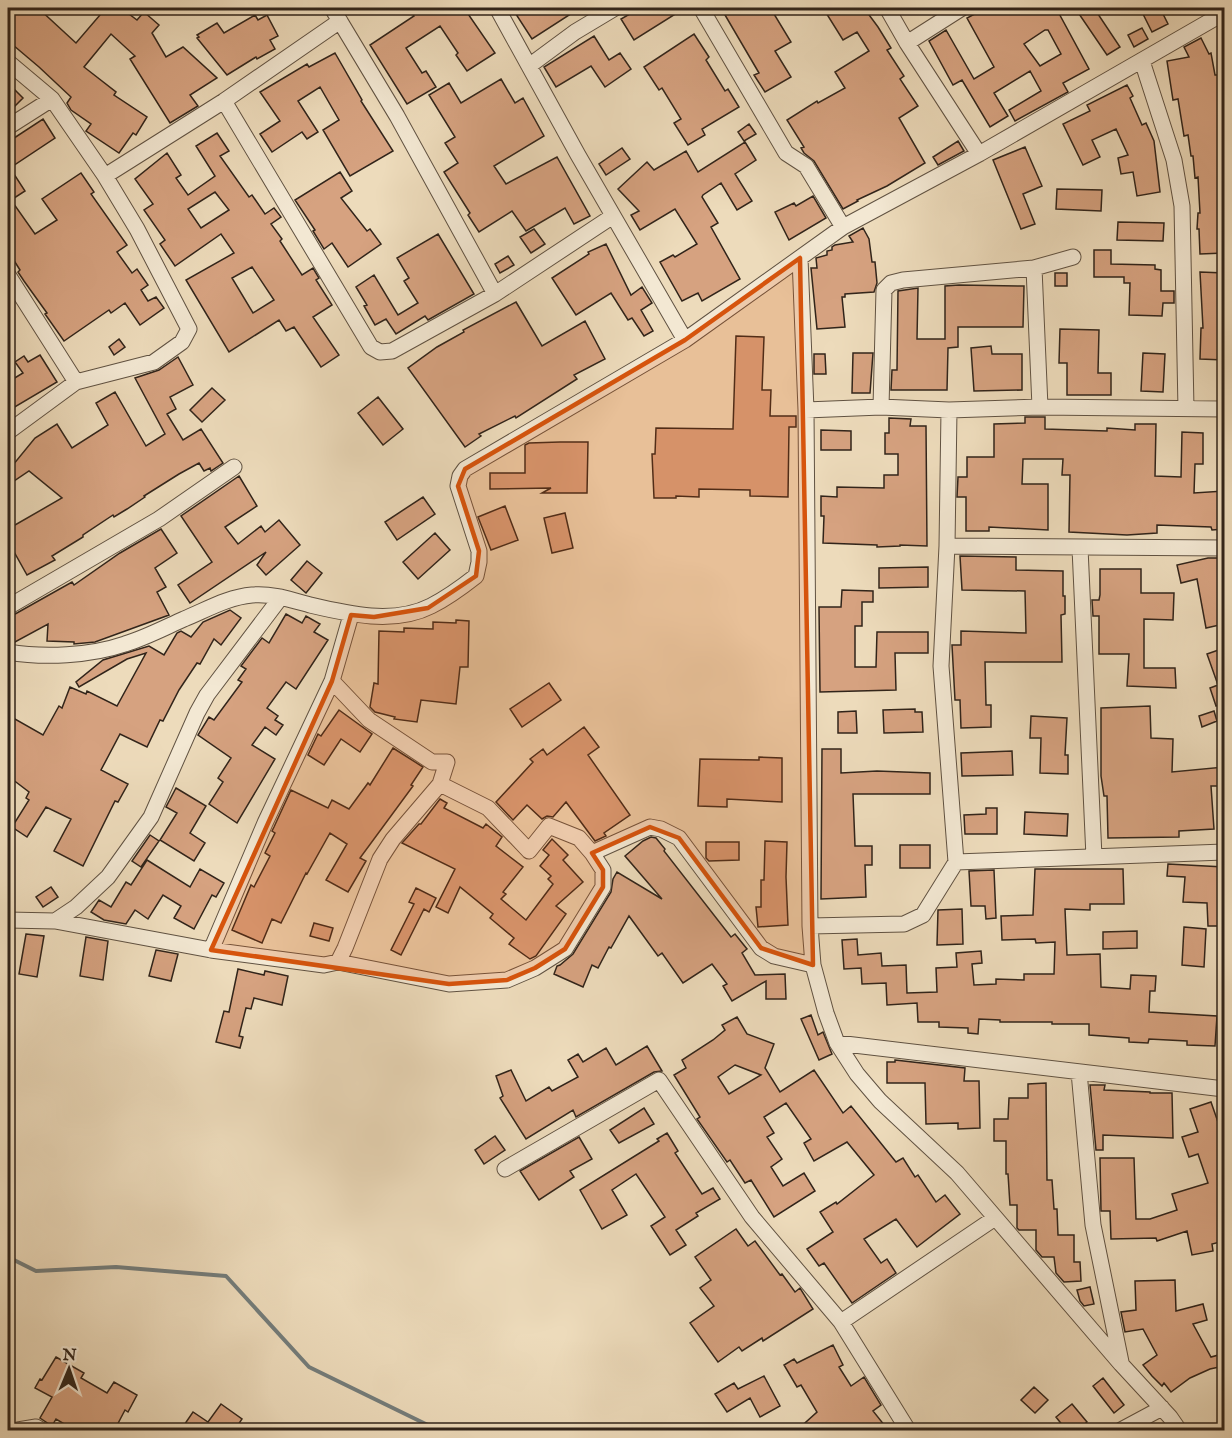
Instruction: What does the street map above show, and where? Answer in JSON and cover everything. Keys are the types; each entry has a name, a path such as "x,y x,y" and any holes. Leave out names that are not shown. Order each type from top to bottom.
{"street":[{"path":"497,8 685,340"},
{"path":"529,66 575,32 615,8"},
{"path":"701,8 786,153 806,166 843,227"},
{"path":"887,8 979,154"},
{"path":"907,43 962,8"},
{"path":"105,176 224,101 336,14 397,116 495,294"},
{"path":"8,652 27,655 74,654 124,645 234,598 255,595 281,597 351,615 374,617 428,608 476,576 479,550 458,486 460,476 465,469 685,340 843,227 979,154 1224,14"},
{"path":"1142,61 1174,160 1182,206 1186,409"},
{"path":"8,62 52,99 105,176 137,229 189,329 182,342 154,362 76,382 8,432"},
{"path":"8,127 52,99"},
{"path":"224,101 371,347 380,352 392,351 495,294 613,216"},
{"path":"881,407 884,290 891,283 1034,268 1073,257"},
{"path":"800,258 806,410 810,926 813,965 826,1013 837,1043 857,1074 880,1101 957,1173 1121,1364 1162,1408 1179,1431"},
{"path":"1034,268 1040,408"},
{"path":"8,275 76,382"},
{"path":"806,410 881,407 950,411 1040,408 1224,409"},
{"path":"810,926 904,924 914,920 923,915 956,862 941,666 950,411"},
{"path":"8,607 159,519 234,467"},
{"path":"947,546 1224,548"},
{"path":"1080,548 1094,857"},
{"path":"55,921 76,907 108,877 151,817 207,695 281,597"},
{"path":"211,950 287,774 332,681 351,615"},
{"path":"332,681 369,720 432,762 447,762 440,784 380,859 338,962"},
{"path":"8,920 55,921 211,950 324,965 338,962 449,984 507,980 535,968 565,949 603,886 603,870 579,838 549,826 529,851 488,808 440,784"},
{"path":"592,853 650,827 661,829 679,838 761,948 774,956 813,965"},
{"path":"956,862 1224,852"},
{"path":"837,1043 1224,1089"},
{"path":"1078,1072 1094,1226 1121,1364"},
{"path":"505,1169 659,1080 752,1217 841,1322 908,1431"},
{"path":"841,1322 995,1218"},
{"path":"1121,1431 1162,1408"},
{"path":"18,1431 36,1427 41,1431"}],"highlighted area":[{"path":"800,258 813,965 761,948 679,838 650,827 592,853 603,870 603,887 565,949 535,968 507,980 449,984 211,950 332,681 351,615 374,617 428,608 476,576 479,551 458,486 465,469 685,340"}],"building":[{"path":"8,8 38,8 76,43 106,8 121,8 137,20 144,12 159,25 152,33 166,57 183,47 217,78 190,95 198,106 170,123 130,59 135,56 111,34 84,67 116,92 114,95 147,117 136,135 133,133 119,153 86,131 91,124 71,110 67,103 71,97 39,67 13,45 8,51"},
{"path":"409,8 464,8 495,53 467,71 440,26 406,48 422,73 426,71 436,87 407,104 370,45 414,16"},
{"path":"512,8 580,8 532,39"},
{"path":"640,8 685,8 634,40 621,19"},
{"path":"738,8 784,8 774,14 791,42 775,51 791,77 765,92 754,75 759,73 725,15"},
{"path":"823,8 864,8 878,27 891,48 887,50 904,76 900,79 918,106 899,118 925,163 843,209 814,161 804,153 801,148 804,147 787,120 817,101 818,103 845,88 835,72 869,51 857,32 843,40"},
{"path":"986,8 1056,8 1089,69 1063,83 1068,92 1015,121 1009,110 1041,91 1030,71 994,93 1008,116 990,127 962,80 953,85 929,41 946,30 974,79 994,67 967,18","holes":["1048,30 1061,54 1040,66 1024,44"]},
{"path":"1075,8 1094,8 1120,47 1107,55"},
{"path":"1140,8 1160,8 1168,24 1152,32"},
{"path":"255,15 258,20 267,15 278,36 270,40 275,49 257,59 256,57 227,75 197,35 217,23 224,33"},
{"path":"1142,28 1148,39 1134,47 1128,35"},
{"path":"694,34 709,57 706,60 725,91 728,89 739,107 702,129 705,135 688,145 674,123 681,119 662,88 659,90 644,67"},
{"path":"594,36 609,60 620,53 631,69 605,87 591,66 556,87 544,67"},
{"path":"1201,38 1209,54 1211,53 1215,75 1219,75 1223,109 1218,110 1221,135 1224,134 1224,152 1222,152 1224,253 1200,254 1199,229 1197,229 1198,213 1200,213 1198,177 1195,178 1188,135 1184,136 1178,99 1173,100 1167,61 1189,57 1184,47"},
{"path":"335,53 361,101 393,151 350,176 323,130 339,120 320,87 298,101 318,132 307,139 302,132 272,152 260,134 280,121 260,92 307,64 309,67"},
{"path":"501,79 515,103 523,98 544,136 494,166 506,184 557,157 590,216 574,224 565,208 526,231 512,211 479,232 444,172 458,163 445,143 455,137 429,95 449,83 461,103"},
{"path":"8,83 23,98 8,113"},
{"path":"1127,85 1142,125 1146,123 1154,141 1160,192 1137,196 1133,172 1121,174 1118,158 1128,155 1116,129 1092,140 1100,157 1083,165 1063,124 1090,111 1087,105"},
{"path":"43,119 55,138 10,168 25,191 11,200 35,234 57,220 42,199 81,173 94,192 91,194 127,245 117,252 132,273 137,269 148,285 141,290 148,301 156,297 164,308 140,325 125,303 111,313 109,310 64,341 18,272 20,270 8,251 8,142"},
{"path":"749,124 756,134 744,141 738,132"},
{"path":"217,133 229,151 220,156 249,197 252,195 265,214 274,208 281,217 271,224 302,275 313,268 319,278 316,280 332,305 313,317 339,355 321,367 294,327 286,331 279,320 229,352 186,280 234,253 221,234 175,266 160,244 165,240 144,210 153,204 135,179 167,153 181,175 176,178 188,195 215,176 196,146","holes":["215,192 229,210 201,228 188,209","252,267 274,300 253,313 232,278"]},
{"path":"958,141 964,151 938,165 933,157"},
{"path":"745,142 756,160 735,174 752,201 737,210 721,183 702,197 718,223 711,227 740,279 702,301 698,293 682,301 660,262 673,255 675,257 697,244 675,209 640,230 631,215 639,211 618,189 647,162 654,170 686,151 698,172"},
{"path":"1025,147 1042,186 1023,194 1035,224 1021,229 993,160"},
{"path":"622,148 630,159 606,175 599,164"},
{"path":"340,172 352,191 341,198 367,231 370,229 381,244 348,267 332,243 324,249 313,231 315,230 295,200"},
{"path":"1057,189 1102,190 1101,211 1056,209"},
{"path":"813,196 826,218 789,240 775,212 794,203 796,206"},
{"path":"1118,222 1164,223 1163,241 1117,240"},
{"path":"863,228 869,239 872,262 875,262 877,283 874,292 845,294 845,297 842,297 845,327 817,329 811,268 817,268 816,258 827,255 827,251 832,250 835,245 853,242 849,236"},
{"path":"534,229 545,244 531,253 520,237"},
{"path":"438,234 474,294 428,320 425,316 396,334 386,319 375,325 356,287 374,275 398,315 418,303 404,281 409,278 397,258"},
{"path":"606,244 631,295 642,287 652,303 641,310 653,331 644,336 632,318 628,320 611,293 576,315 552,278 589,254 588,252"},
{"path":"1094,250 1111,250 1111,264 1155,265 1155,269 1161,270 1161,291 1174,291 1174,303 1163,303 1162,316 1129,315 1130,283 1124,283 1124,277 1094,277"},
{"path":"508,256 514,265 500,273 495,264"},
{"path":"1200,272 1224,273 1224,360 1200,359 1201,328 1203,328"},
{"path":"1055,273 1067,273 1067,286 1055,286"},
{"path":"945,286 1024,286 1023,327 958,327 958,347 948,348 947,390 891,390 892,370 897,370 898,291 918,288 917,339 945,339"},
{"path":"516,302 542,346 585,321 605,359 574,375 577,379 516,418 515,416 479,434 481,436 465,447 408,368 437,347 464,332 463,330"},
{"path":"1060,329 1099,330 1098,373 1111,373 1111,395 1067,395 1067,363 1059,363"},
{"path":"736,336 764,337 762,390 771,390 770,416 796,416 796,427 789,427 788,497 750,496 750,490 699,489 699,497 654,498 652,454 655,454 656,428 733,429"},
{"path":"119,339 125,347 114,355 109,347"},
{"path":"991,346 992,354 1022,354 1022,390 974,391 971,348"},
{"path":"853,353 873,353 870,393 852,393"},
{"path":"1143,353 1165,354 1163,392 1141,391"},
{"path":"814,354 825,354 826,374 814,374"},
{"path":"40,355 57,382 8,411 8,382 23,373 15,362 24,356 28,362"},
{"path":"178,357 193,385 170,397 176,409 167,414 183,440 201,429 223,463 211,471 210,468 204,471 199,463 179,474 52,556 55,560 27,575 8,541 8,529 62,498 29,471 8,485 8,471 35,438 57,424 72,448 108,425 96,403 115,392 146,446 165,434 135,378 159,370"},
{"path":"212,388 225,400 202,422 190,410"},
{"path":"378,397 403,429 383,445 358,413"},
{"path":"1025,417 1045,417 1045,429 1135,430 1135,424 1156,424 1155,476 1181,477 1182,432 1203,433 1203,464 1195,464 1194,493 1224,491 1224,529 1157,525 1157,533 1127,535 1069,532 1070,475 1062,475 1063,459 1023,459 1022,484 1048,484 1048,530 989,527 989,531 966,531 966,497 957,497 958,477 967,477 967,457 994,457 994,424 1025,423"},
{"path":"889,418 911,419 910,426 926,426 927,546 877,547 877,545 823,543 824,516 821,516 821,496 837,497 837,487 884,488 884,475 898,475 898,454 885,454 885,433 889,433"},
{"path":"821,430 851,431 851,450 821,450"},
{"path":"588,442 587,493 542,493 551,488 490,489 490,473 525,473 525,445"},
{"path":"239,476 257,506 225,527 238,544 261,526 265,532 279,520 300,545 266,575 257,565 266,552 190,603 178,585 212,562 181,516"},
{"path":"423,497 435,514 397,540 385,522"},
{"path":"505,506 518,540 491,550 478,517"},
{"path":"565,513 573,548 552,553 544,518"},
{"path":"161,529 177,553 155,568 166,587 157,592 169,615 95,642 74,644 74,642 47,641 48,624 15,642 8,629 8,618 72,582 74,585 120,553"},
{"path":"435,533 450,550 418,579 403,562"},
{"path":"960,556 1016,557 1016,570 1063,571 1065,614 1061,615 1062,662 985,662 986,705 991,705 991,727 961,728 960,700 955,700 952,645 961,645 961,631 1026,633 1025,591 962,590"},
{"path":"1208,558 1224,558 1224,624 1206,628 1197,579 1181,583 1177,565"},
{"path":"307,561 322,573 306,593 291,580"},
{"path":"928,567 928,587 879,588 879,568"},
{"path":"1100,569 1141,569 1141,593 1174,593 1173,620 1144,619 1144,668 1175,668 1176,688 1127,686 1129,654 1099,654 1099,616 1093,616 1092,600 1099,600"},
{"path":"842,590 873,591 873,602 862,602 862,626 855,626 855,667 876,667 877,632 928,632 928,653 895,653 896,690 820,692 819,607 841,607"},
{"path":"230,610 241,618 221,645 214,639 200,664 197,663 179,690 163,721 160,720 147,747 120,734 101,770 128,784 118,802 115,801 83,866 54,851 71,819 46,807 27,837 12,827 29,800 26,798 29,792 8,776 8,715 43,735 59,706 62,708 70,687 86,694 87,691 117,706 146,653 127,659 79,687 76,682 103,660 149,646 164,655 177,633 181,631 191,637 203,622"},
{"path":"286,614 302,623 306,616 320,624 314,632 328,640 296,689 286,682 267,708 278,716 275,720 283,725 276,735 265,727 252,745 275,759 237,823 209,804 223,782 218,778 231,758 198,735 209,717 214,720 242,682 238,680 246,669 241,666 262,638 269,643"},
{"path":"456,620 469,621 468,667 460,667 456,704 421,700 417,722 394,719 395,717 375,712 370,707 374,683 378,684 379,631 404,632 404,628 433,629 433,622 456,623"},
{"path":"1224,648 1224,703 1216,706 1210,688 1218,685 1207,654"},
{"path":"549,683 561,700 522,727 510,709"},
{"path":"1150,706 1151,738 1173,739 1172,772 1224,767 1224,786 1211,786 1214,829 1179,831 1179,837 1108,838 1107,796 1104,796 1101,776 1101,708"},
{"path":"915,709 915,712 922,712 923,732 884,733 883,710"},
{"path":"339,710 372,734 360,752 341,739 324,765 308,755 318,734 321,736"},
{"path":"856,711 857,733 838,733 838,712"},
{"path":"1214,711 1217,721 1202,727 1199,716"},
{"path":"1031,716 1067,718 1065,755 1068,755 1068,774 1040,773 1041,738 1030,738"},
{"path":"584,727 599,747 588,755 630,815 604,833 606,836 595,841 566,802 553,817 547,816 542,819 527,805 513,820 496,802 533,762 530,759 543,749 547,755"},
{"path":"393,748 423,767 411,785 413,786 360,858 366,861 348,892 326,880 347,844 330,833 306,873 281,923 272,919 262,943 232,930 251,885 254,887 270,856 265,853 275,833 272,831 291,790 328,808 332,800 349,809 368,783 370,785"},
{"path":"822,749 841,749 841,773 877,771 930,773 930,794 853,794 855,846 872,846 872,865 865,865 866,897 821,899"},
{"path":"1012,751 1013,775 962,776 961,753"},
{"path":"759,757 782,758 782,802 727,799 727,807 698,806 700,759 759,760"},
{"path":"176,788 206,806 190,833 205,843 194,861 160,840 177,813 166,807"},
{"path":"440,799 447,803 444,808 483,828 486,824 502,837 496,846 523,867 503,892 506,894 501,899 526,920 553,884 548,879 551,876 540,866 549,855 543,850 552,839 568,855 563,860 583,882 556,906 566,914 536,956 530,959 509,944 514,938 490,918 493,914 460,887 448,913 436,907 455,869 402,843 421,824"},
{"path":"986,808 997,808 997,834 965,834 964,815 986,814"},
{"path":"1025,812 1068,814 1067,836 1024,834"},
{"path":"150,835 159,841 141,867 132,861"},
{"path":"651,837 656,838 665,849 664,851 731,937 735,934 747,949 742,953 755,975 785,974 786,999 766,999 766,981 732,1001 723,986 727,984 712,964 683,983 662,953 658,956 629,916 598,968 592,965 583,987 554,974 557,966 573,954 611,892 613,879 617,872 662,899 625,856"},
{"path":"765,841 787,842 788,925 758,927 756,907 761,907"},
{"path":"706,842 739,842 739,860 709,861 706,858"},
{"path":"900,845 930,845 930,868 900,868"},
{"path":"147,860 190,887 200,869 224,883 216,897 212,895 194,929 174,918 181,906 163,895 148,919 135,910 126,924 104,920 91,912 99,900 111,907 126,882 131,885"},
{"path":"1168,864 1224,867 1222,926 1208,926 1207,903 1183,902 1185,877 1167,876"},
{"path":"1035,869 1123,869 1124,904 1090,904 1090,910 1065,909 1067,955 1100,954 1101,987 1130,989 1131,975 1156,976 1155,991 1150,991 1149,1012 1217,1016 1215,1046 1187,1045 1187,1041 1149,1039 1148,1043 1129,1042 1129,1038 1089,1035 1089,1024 1000,1022 1000,1020 979,1019 978,1034 968,1033 968,1028 939,1027 939,1022 918,1022 917,1003 887,1005 886,983 862,984 861,968 844,969 842,940 857,939 858,955 881,953 882,966 906,965 907,993 937,992 936,968 957,967 956,953 981,951 982,963 972,964 974,985 996,984 996,979 1024,980 1024,974 1054,974 1055,942 1036,943 1035,939 1002,940 1001,916 1033,915"},
{"path":"994,870 996,918 986,919 985,906 971,906 969,871"},
{"path":"51,887 58,897 43,907 36,897"},
{"path":"416,888 436,898 429,912 424,909 401,955 391,950 414,904 409,902"},
{"path":"962,909 963,944 937,945 938,910"},
{"path":"314,923 333,928 329,941 310,936"},
{"path":"1184,927 1206,929 1204,967 1182,965"},
{"path":"1137,931 1137,948 1103,949 1103,932"},
{"path":"26,934 44,936 37,977 19,974"},
{"path":"86,937 108,941 103,980 80,976"},
{"path":"156,950 178,954 171,981 149,976"},
{"path":"238,969 264,975 265,971 288,976 282,1005 254,998 251,1009 246,1008 239,1036 243,1037 240,1048 216,1042 224,1011 229,1012"},
{"path":"811,1015 818,1035 823,1032 832,1054 819,1060 801,1019"},
{"path":"737,1017 747,1034 774,1044 765,1068 780,1092 814,1070 843,1113 851,1106 896,1162 903,1158 915,1177 918,1175 936,1202 945,1195 960,1214 917,1247 896,1219 864,1239 881,1263 887,1259 896,1273 852,1303 824,1263 819,1266 807,1249 833,1232 820,1212 836,1202 837,1204 874,1175 847,1142 814,1161 804,1143 811,1139 786,1103 764,1117 774,1133 767,1137 782,1159 771,1167 783,1186 804,1173 815,1191 774,1217 751,1180 745,1183 730,1160 727,1162 697,1119 700,1117 674,1075 686,1068 682,1060 725,1030 722,1025","holes":["735,1065 761,1075 729,1094 718,1077"]},
{"path":"647,1046 662,1071 654,1072 576,1117 573,1110 526,1139 500,1098 503,1096 496,1076 511,1070 526,1101 549,1087 552,1091 578,1077 568,1060 578,1054 583,1062 606,1048 616,1065"},
{"path":"895,1060 965,1068 964,1081 979,1081 980,1128 958,1129 958,1123 926,1124 925,1083 887,1083 887,1062 895,1062"},
{"path":"1046,1083 1047,1180 1052,1180 1054,1209 1057,1209 1058,1235 1074,1235 1074,1262 1080,1262 1081,1281 1064,1282 1056,1273 1054,1257 1042,1257 1036,1250 1036,1230 1017,1228 1017,1205 1010,1205 1008,1174 1006,1174 1006,1141 994,1141 994,1119 1008,1119 1009,1098 1028,1098 1028,1084"},
{"path":"1090,1085 1105,1085 1104,1090 1172,1093 1173,1138 1103,1135 1103,1150 1096,1150"},
{"path":"1211,1102 1224,1134 1224,1241 1212,1244 1213,1251 1192,1255 1187,1231 1157,1241 1156,1238 1111,1239 1110,1211 1101,1211 1100,1158 1134,1158 1136,1219 1150,1219 1177,1210 1172,1194 1208,1183 1198,1154 1189,1157 1182,1137 1198,1132 1190,1109"},
{"path":"644,1108 654,1124 619,1143 610,1130"},
{"path":"667,1133 678,1151 675,1153 702,1194 713,1188 720,1199 696,1213 698,1216 676,1230 686,1245 670,1255 651,1226 665,1217 636,1174 612,1190 627,1215 602,1229 580,1190 659,1141 657,1139"},
{"path":"495,1136 505,1150 484,1164 475,1150"},
{"path":"579,1137 592,1159 570,1171 574,1177 539,1200 520,1171"},
{"path":"736,1229 748,1246 755,1241 795,1292 800,1288 813,1309 763,1341 762,1338 742,1351 739,1347 718,1362 690,1323 714,1306 700,1288 711,1280 695,1257"},
{"path":"1175,1280 1176,1311 1203,1304 1207,1320 1193,1324 1211,1357 1222,1354 1224,1366 1210,1369 1190,1378 1171,1392 1164,1383 1162,1386 1143,1365 1157,1355 1143,1329 1125,1332 1121,1312 1136,1310 1135,1281"},
{"path":"1090,1287 1094,1304 1084,1306 1077,1290"},
{"path":"833,1345 843,1365 839,1367 851,1386 864,1377 881,1405 873,1411 889,1431 796,1431 817,1412 801,1385 797,1387 784,1365 794,1359 797,1363"},
{"path":"56,1357 84,1373 81,1378 107,1393 114,1382 137,1395 128,1412 125,1410 114,1431 76,1431 56,1419 52,1426 40,1418 52,1397 35,1388"},
{"path":"764,1376 780,1406 760,1417 750,1398 727,1412 715,1394 734,1383 738,1389"},
{"path":"1103,1378 1124,1405 1114,1413 1093,1386"},
{"path":"1034,1387 1048,1400 1035,1413 1021,1400"},
{"path":"221,1404 242,1419 234,1431 180,1431 193,1412 208,1422"},
{"path":"1072,1404 1087,1422 1077,1431 1067,1431 1056,1417"}],"waterway":[{"path":"8,1257 36,1271 116,1267 226,1276 309,1367 438,1430"}]}
